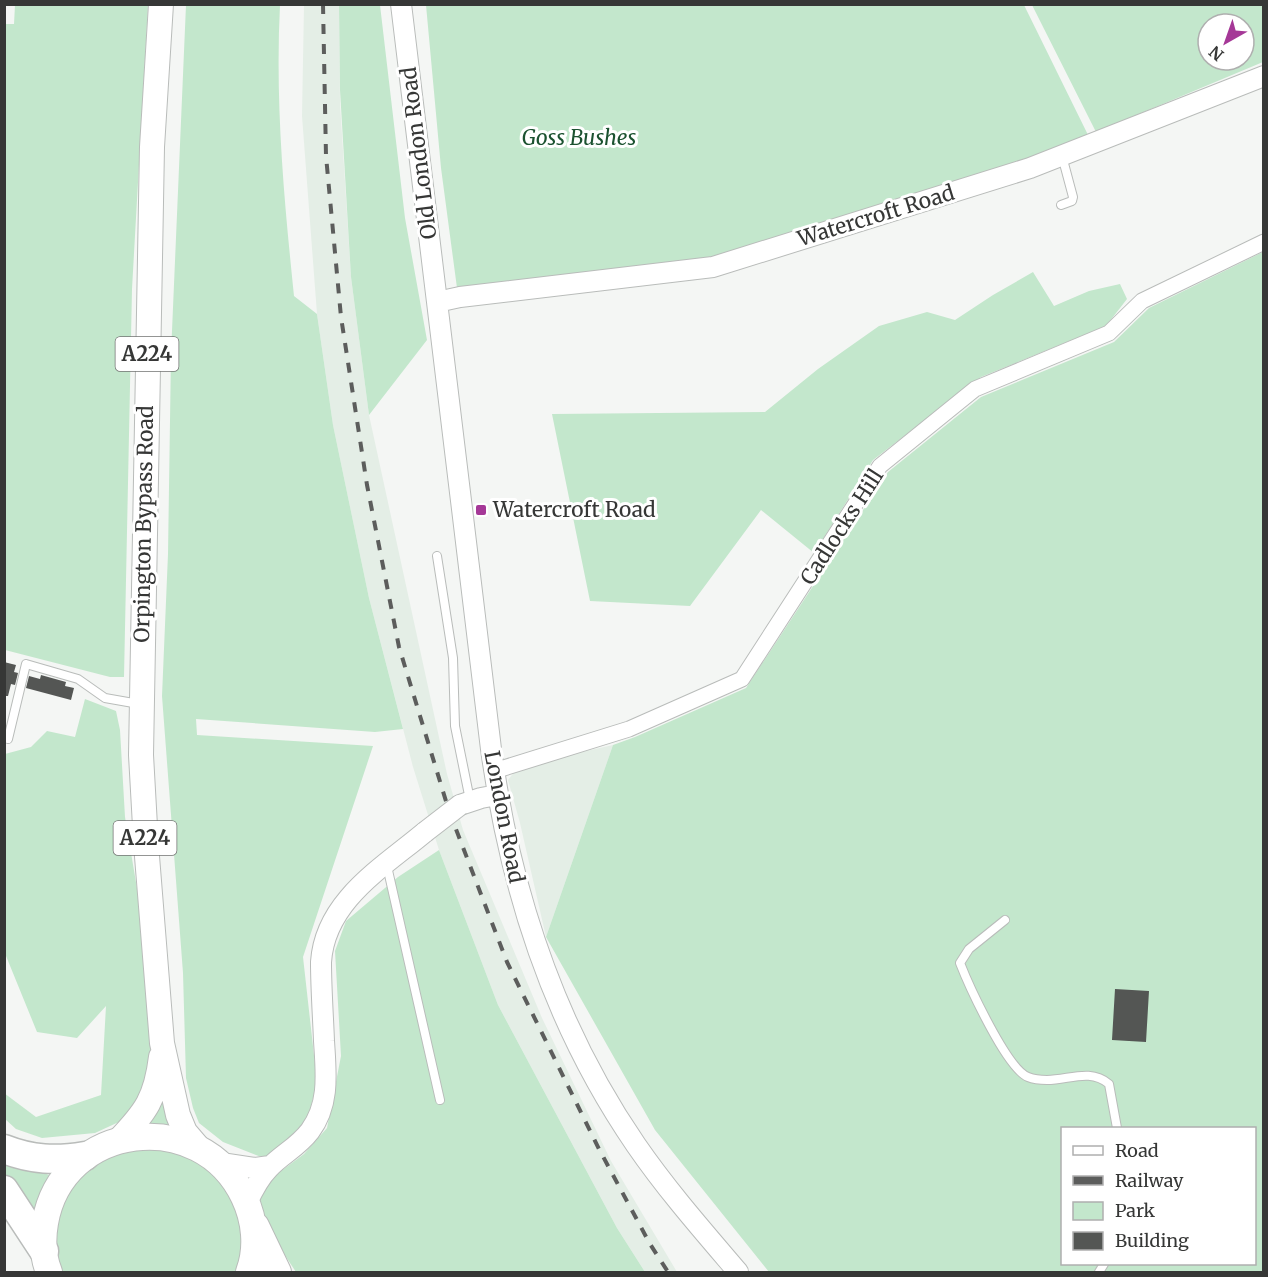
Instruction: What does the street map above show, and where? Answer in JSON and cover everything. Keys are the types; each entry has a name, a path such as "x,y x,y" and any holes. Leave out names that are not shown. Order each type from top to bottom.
{"highway":[{"path":"4,1149 40,1159 63,1160 85,1156 118,1141 147,1136 170,1137 197,1146 221,1163 233,1176 278,1272"},
{"path":"46,1262 46,1215 55,1192 67,1173 85,1156"},
{"path":"4,1190 46,1262"},
{"path":"249,1272 254,1247 250,1212"}],"main road":[{"name":"Orpington Bypass Road","path":"161,4 152,147 140,704 143,802 162,1043 178,1115 185,1132 197,1146"},
{"name":"Orpington Bypass Road","path":"118,1141 135,1123 156,1090 162,1043"}],"street":[{"name":"Old London Road","path":"401,4 437,302"},
{"name":"Watercroft Road","path":"437,302 460,297 713,267 1030,168 1263,76"},
{"name":"Cadlocks Hill","path":"494,771 629,729 742,679 880,466 975,389 1109,333 1142,301 1263,242"},
{"name":"London Road","path":"437,302 497,795 512,867 525,912 552,988 582,1053 610,1105 685,1209 738,1272"},
{"path":"250,1212 256,1185 270,1166 296,1146 309,1132 319,1117 324,1100 326,1079 321,962 327,932 335,915 346,900 425,832 465,804 497,795"},
{"path":"221,1163 254,1168 270,1166"}],"lane":[{"path":"1061,205 1072,201 1073,197 1062,156"},
{"path":"437,556 453,658 455,726 465,804"},
{"path":"8,739 26,664 78,679 105,698 140,704"},
{"path":"386,864 440,1100"},
{"path":"1005,920 969,949 960,963 967,982 1016,1068 1028,1077 1047,1080 1090,1075 1102,1078 1109,1084 1117,1127"}],"shaded area":[{"path":"304,5 339,5 340,103 351,277 369,415 447,774 463,830 542,1018 611,1161 677,1272 645,1272 617,1228 498,1005 439,850 413,767 369,598 333,425 317,314 302,116"},
{"path":"613,745 546,937 508,780 519,766"}],"green space":[{"path":"15,5 148,5 132,289 124,677 110,677 5,650 4,24 14,24"},
{"path":"186,5 280,5 280,114 294,296 317,314 333,425 369,598 403,729 375,732 196,719 197,735 373,746 303,957 317,1082 308,1118 293,1140 269,1160 223,1142 199,1123 186,1078 183,973 162,696 168,554 171,354"},
{"path":"339,5 380,5 405,218 427,340 369,415 351,277 340,90"},
{"name":"Goss Bushes","path":"426,5 1024,5 1090,139 710,258 457,288 441,168"},
{"path":"1032,5 1263,5 1263,62 1256,65 1256,12 1196,12 1196,72 1239,72 1096,132"},
{"path":"1263,252 1263,1272 769,1272 655,1130 546,937 613,745 746,688 888,472 981,397 1114,342 1149,308"},
{"path":"1033,272 1054,306 1089,291 1120,284 1127,299 1106,326 981,377 873,460 814,553 761,510 690,606 590,601 552,414 765,412 818,369 879,326 927,312 955,320"},
{"path":"85,699 116,711 120,730 125,817 146,942 152,1079 138,1108 121,1121 95,1133 42,1138 16,1129 5,1119 4,1093 36,1117 101,1095 106,1006 77,1038 37,1032 4,951 5,754 31,747 47,731 75,737"},
{"path":"439,850 498,1005 617,1228 645,1272 296,1272 268,1230 258,1197 277,1174 304,1154 327,1128 341,1056 335,951 346,921 398,877"},
{"path":"164,1092 174,1126 147,1124"},
{"path":"160,1148 199,1162 212,1171 222,1183 230,1196 240,1226 242,1242 237,1272 60,1272 54,1230 66,1195 91,1166 124,1150"},
{"path":"4,1158 49,1175 35,1214 5,1177"}],"building":[{"path":"4,662 16,665 14,672 18,673 15,685 11,684 8,696 4,696"},
{"path":"41,675 66,682 65,686 74,688 71,700 26,688 29,676 40,679"},
{"path":"1115,989 1149,991 1146,1042 1112,1040"}],"railway":[{"path":"323,4 326,156 341,317 367,485 399,647 449,811 507,962 599,1149 650,1244 668,1272"}],"place":[{"name":"Watercroft Road","path":"481,510"}]}
